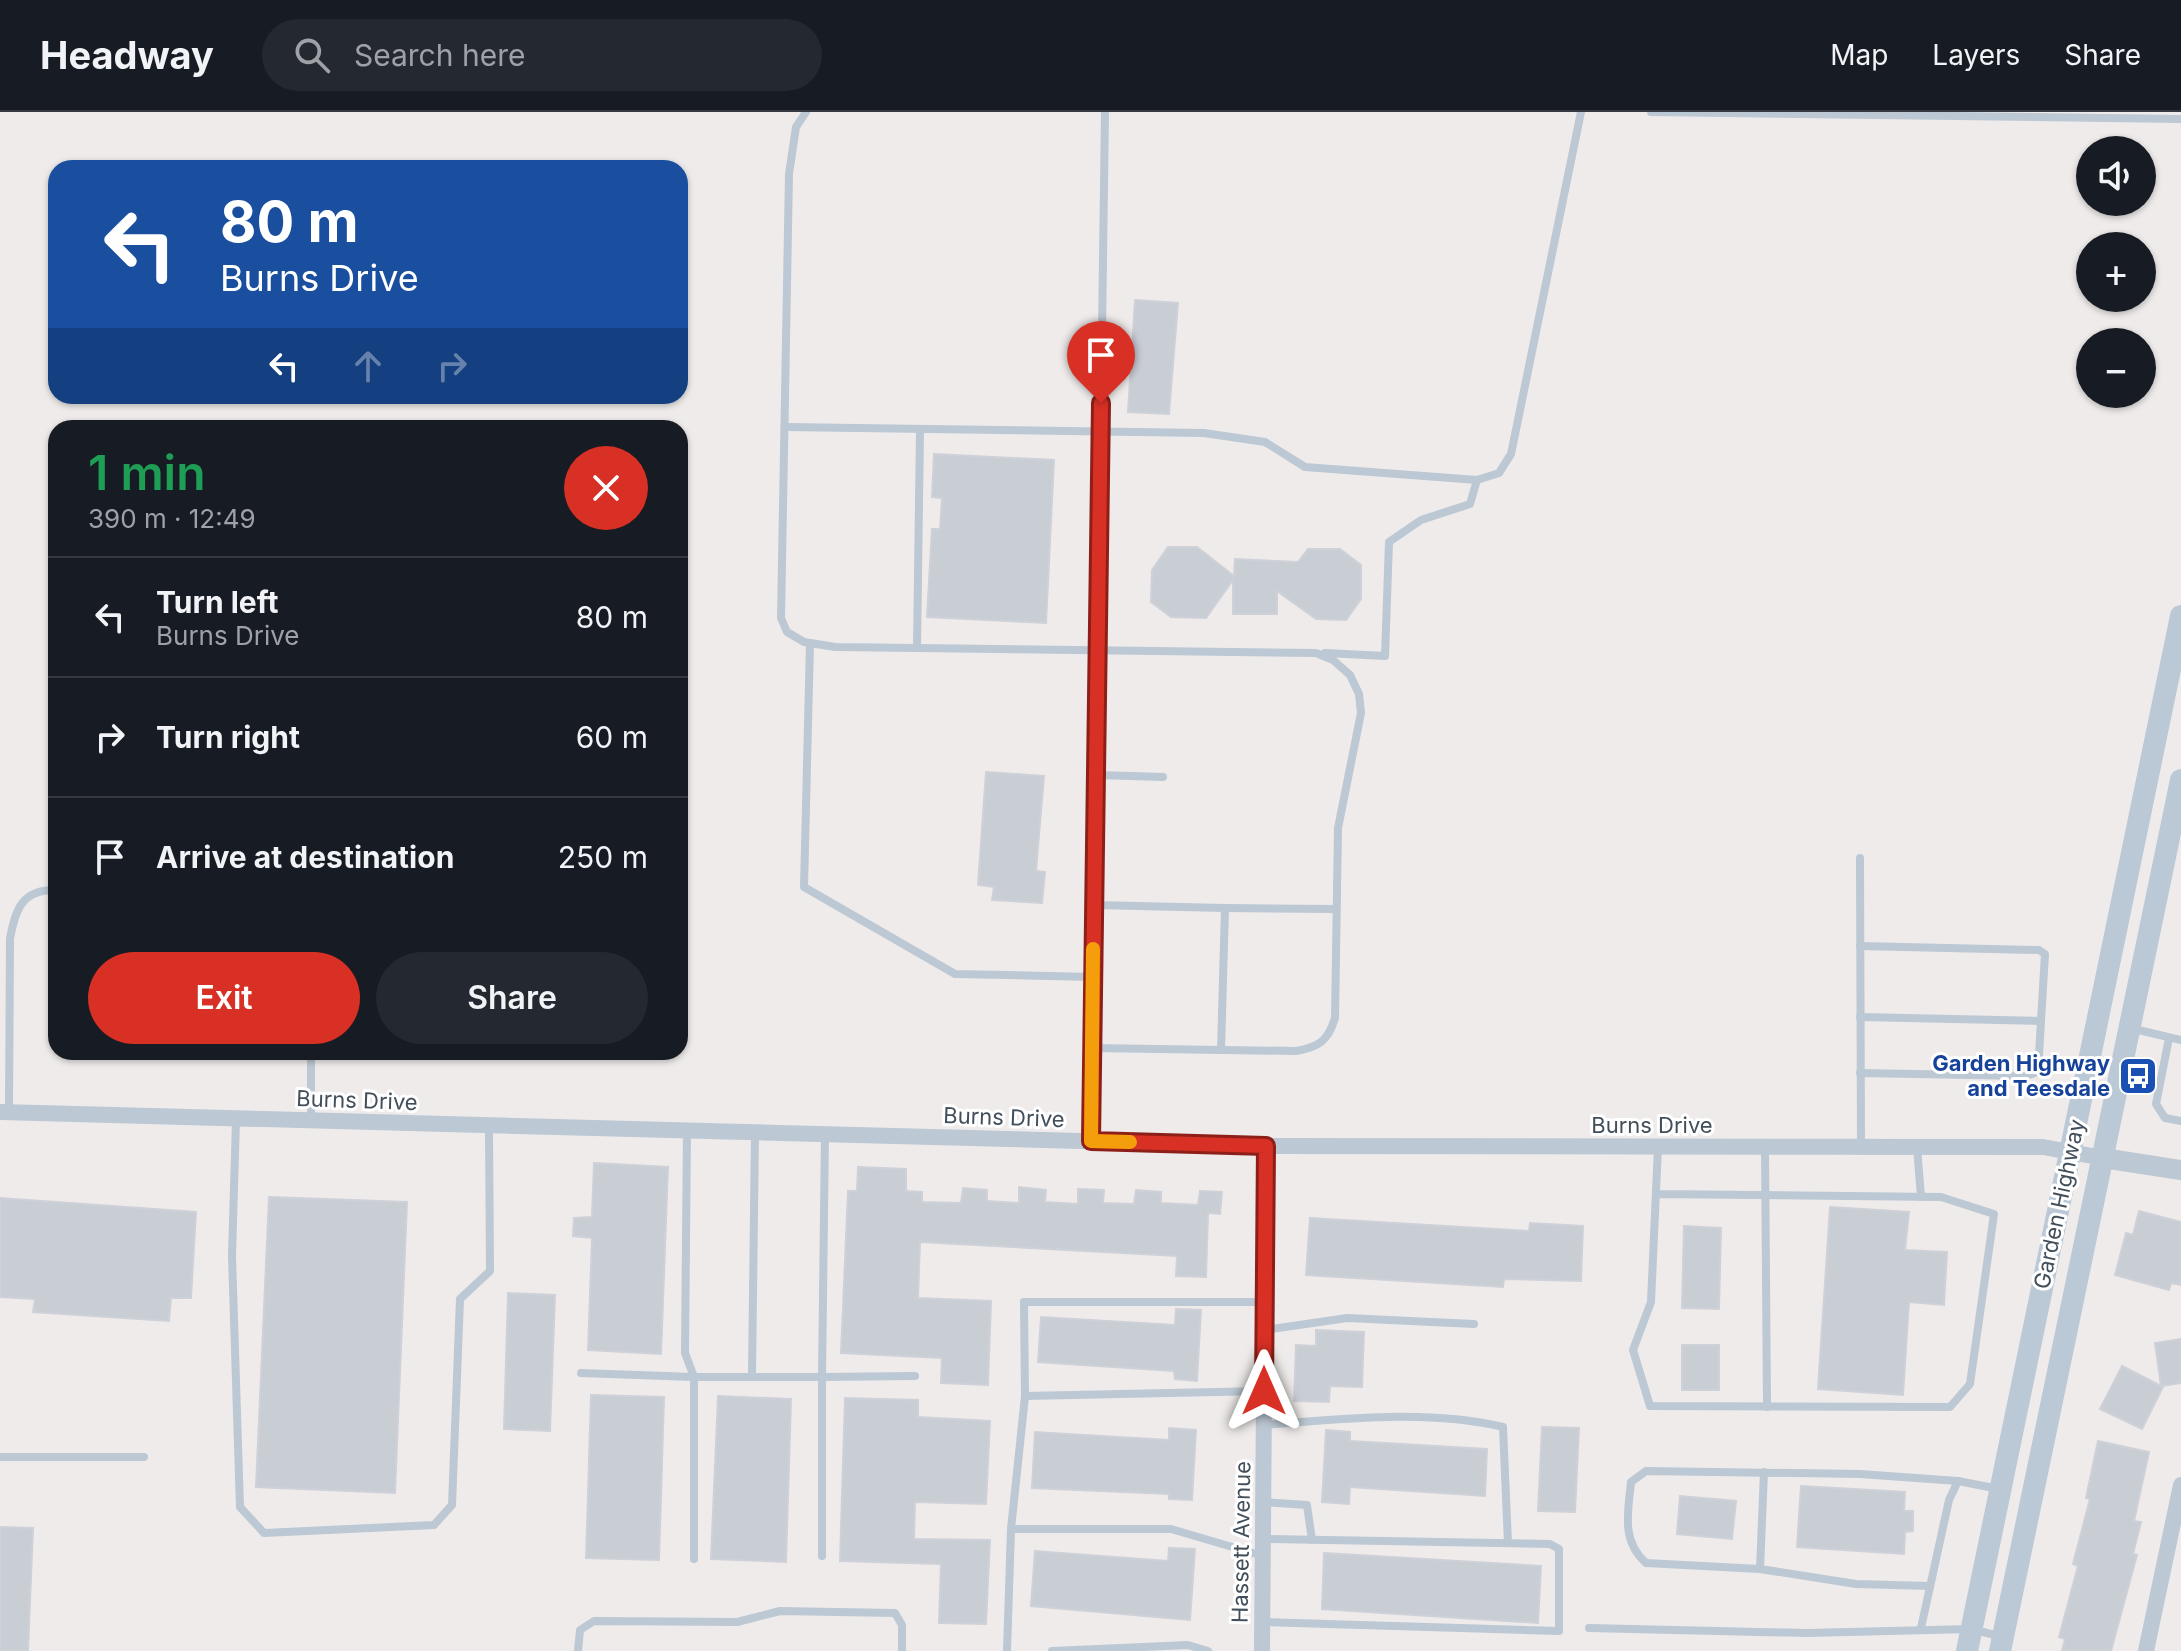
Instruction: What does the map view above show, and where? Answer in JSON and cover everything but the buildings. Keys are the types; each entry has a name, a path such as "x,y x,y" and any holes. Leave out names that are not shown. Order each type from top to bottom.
{"main road":[{"name":"Garden Highway","path":"1969,1640 2181,616"},
{"name":"Garden Highway","path":"2002,1644 2181,780"}],"street":[{"name":"Burns Drive","path":"4,1112 1266,1146 2043,1147 2103,1158"},
{"name":"Hassett Avenue","path":"1262,1651 1266,1146"},
{"path":"2103,1158 2181,1170"},
{"path":"2146,1651 2181,1485"}],"lane":[{"path":"806,112 796,127 789,174 781,618 787,632 810,643 917,648 1385,656 1389,542 1421,520 1470,504 1477,480"},
{"path":"1091,1141 1105,112"},
{"path":"785,427 1204,433 1265,442 1305,467 1477,480 1499,473 1511,454 1581,112"},
{"path":"1651,112 2180,117"},
{"path":"917,648 920,430"},
{"path":"810,643 804,887 955,974 1093,977"},
{"path":"1092,1048 1296,1051 1316,1048 1329,1036 1335,1018 1338,828 1361,713 1359,694 1350,675 1333,660 1316,653"},
{"path":"1096,775 1163,777"},
{"path":"1860,858 1861,1147"},
{"path":"4,1112 10,939 14,911 22,901 40,889 48,890"},
{"path":"1094,905 1336,909"},
{"path":"1221,1050 1225,908"},
{"path":"1860,946 2039,950 2045,954 2038,1072 2026,1076 1860,1073"},
{"path":"1860,1017 2041,1021"},
{"path":"2129,1028 2181,1040"},
{"path":"2169,1038 2156,1104 2165,1118 2181,1121"},
{"path":"311,1060 311,1121"},
{"path":"236,1119 232,1256 240,1507 264,1533 434,1525 452,1505 460,1299 490,1271 489,1126"},
{"path":"687,1131 685,1353 694,1377 694,1559"},
{"path":"752,1375 755,1133"},
{"path":"822,1556 825,1134"},
{"path":"1656,1194 1941,1197 1994,1214 1970,1384 1950,1407 1650,1406 1633,1350 1651,1302 1658,1147"},
{"path":"1765,1147 1767,1407"},
{"path":"1917,1147 1921,1197"},
{"path":"1007,1651 1011,1529 1025,1396 1024,1302 1265,1302"},
{"path":"1265,1330 1347,1318 1474,1324"},
{"path":"581,1373 694,1377 915,1376"},
{"path":"1025,1396 1264,1391"},
{"path":"1264,1425 1348,1418 1472,1420 1503,1427 1508,1543"},
{"path":"0,1457 144,1457"},
{"path":"1930,1586 1856,1584 1760,1569 1646,1563 1635,1553 1628,1540 1631,1482 1646,1471 1764,1472 1958,1481 2000,1489"},
{"path":"1760,1569 1764,1472"},
{"path":"1921,1628 1949,1500 1958,1481"},
{"path":"1263,1502 1307,1505 1312,1540"},
{"path":"1011,1529 1171,1529 1263,1548 1326,1540 1550,1544 1559,1549 1559,1631 1262,1622"},
{"path":"578,1651 580,1630 594,1621 737,1622 780,1611 895,1613 902,1625 902,1651"},
{"path":"1589,1628 1807,1633 1921,1628 1969,1640 2002,1644"},
{"path":"1052,1651 1188,1645 1208,1651"}],"slow traffic":[{"path":"1093,949 1091,1141 1130,1142"}],"place":[{"name":"Garden Highway and Teesdale","path":"2138,1076"}],"route":[{"path":"1101,403 1091,1141 1266,1146 1264,1391"}]}
